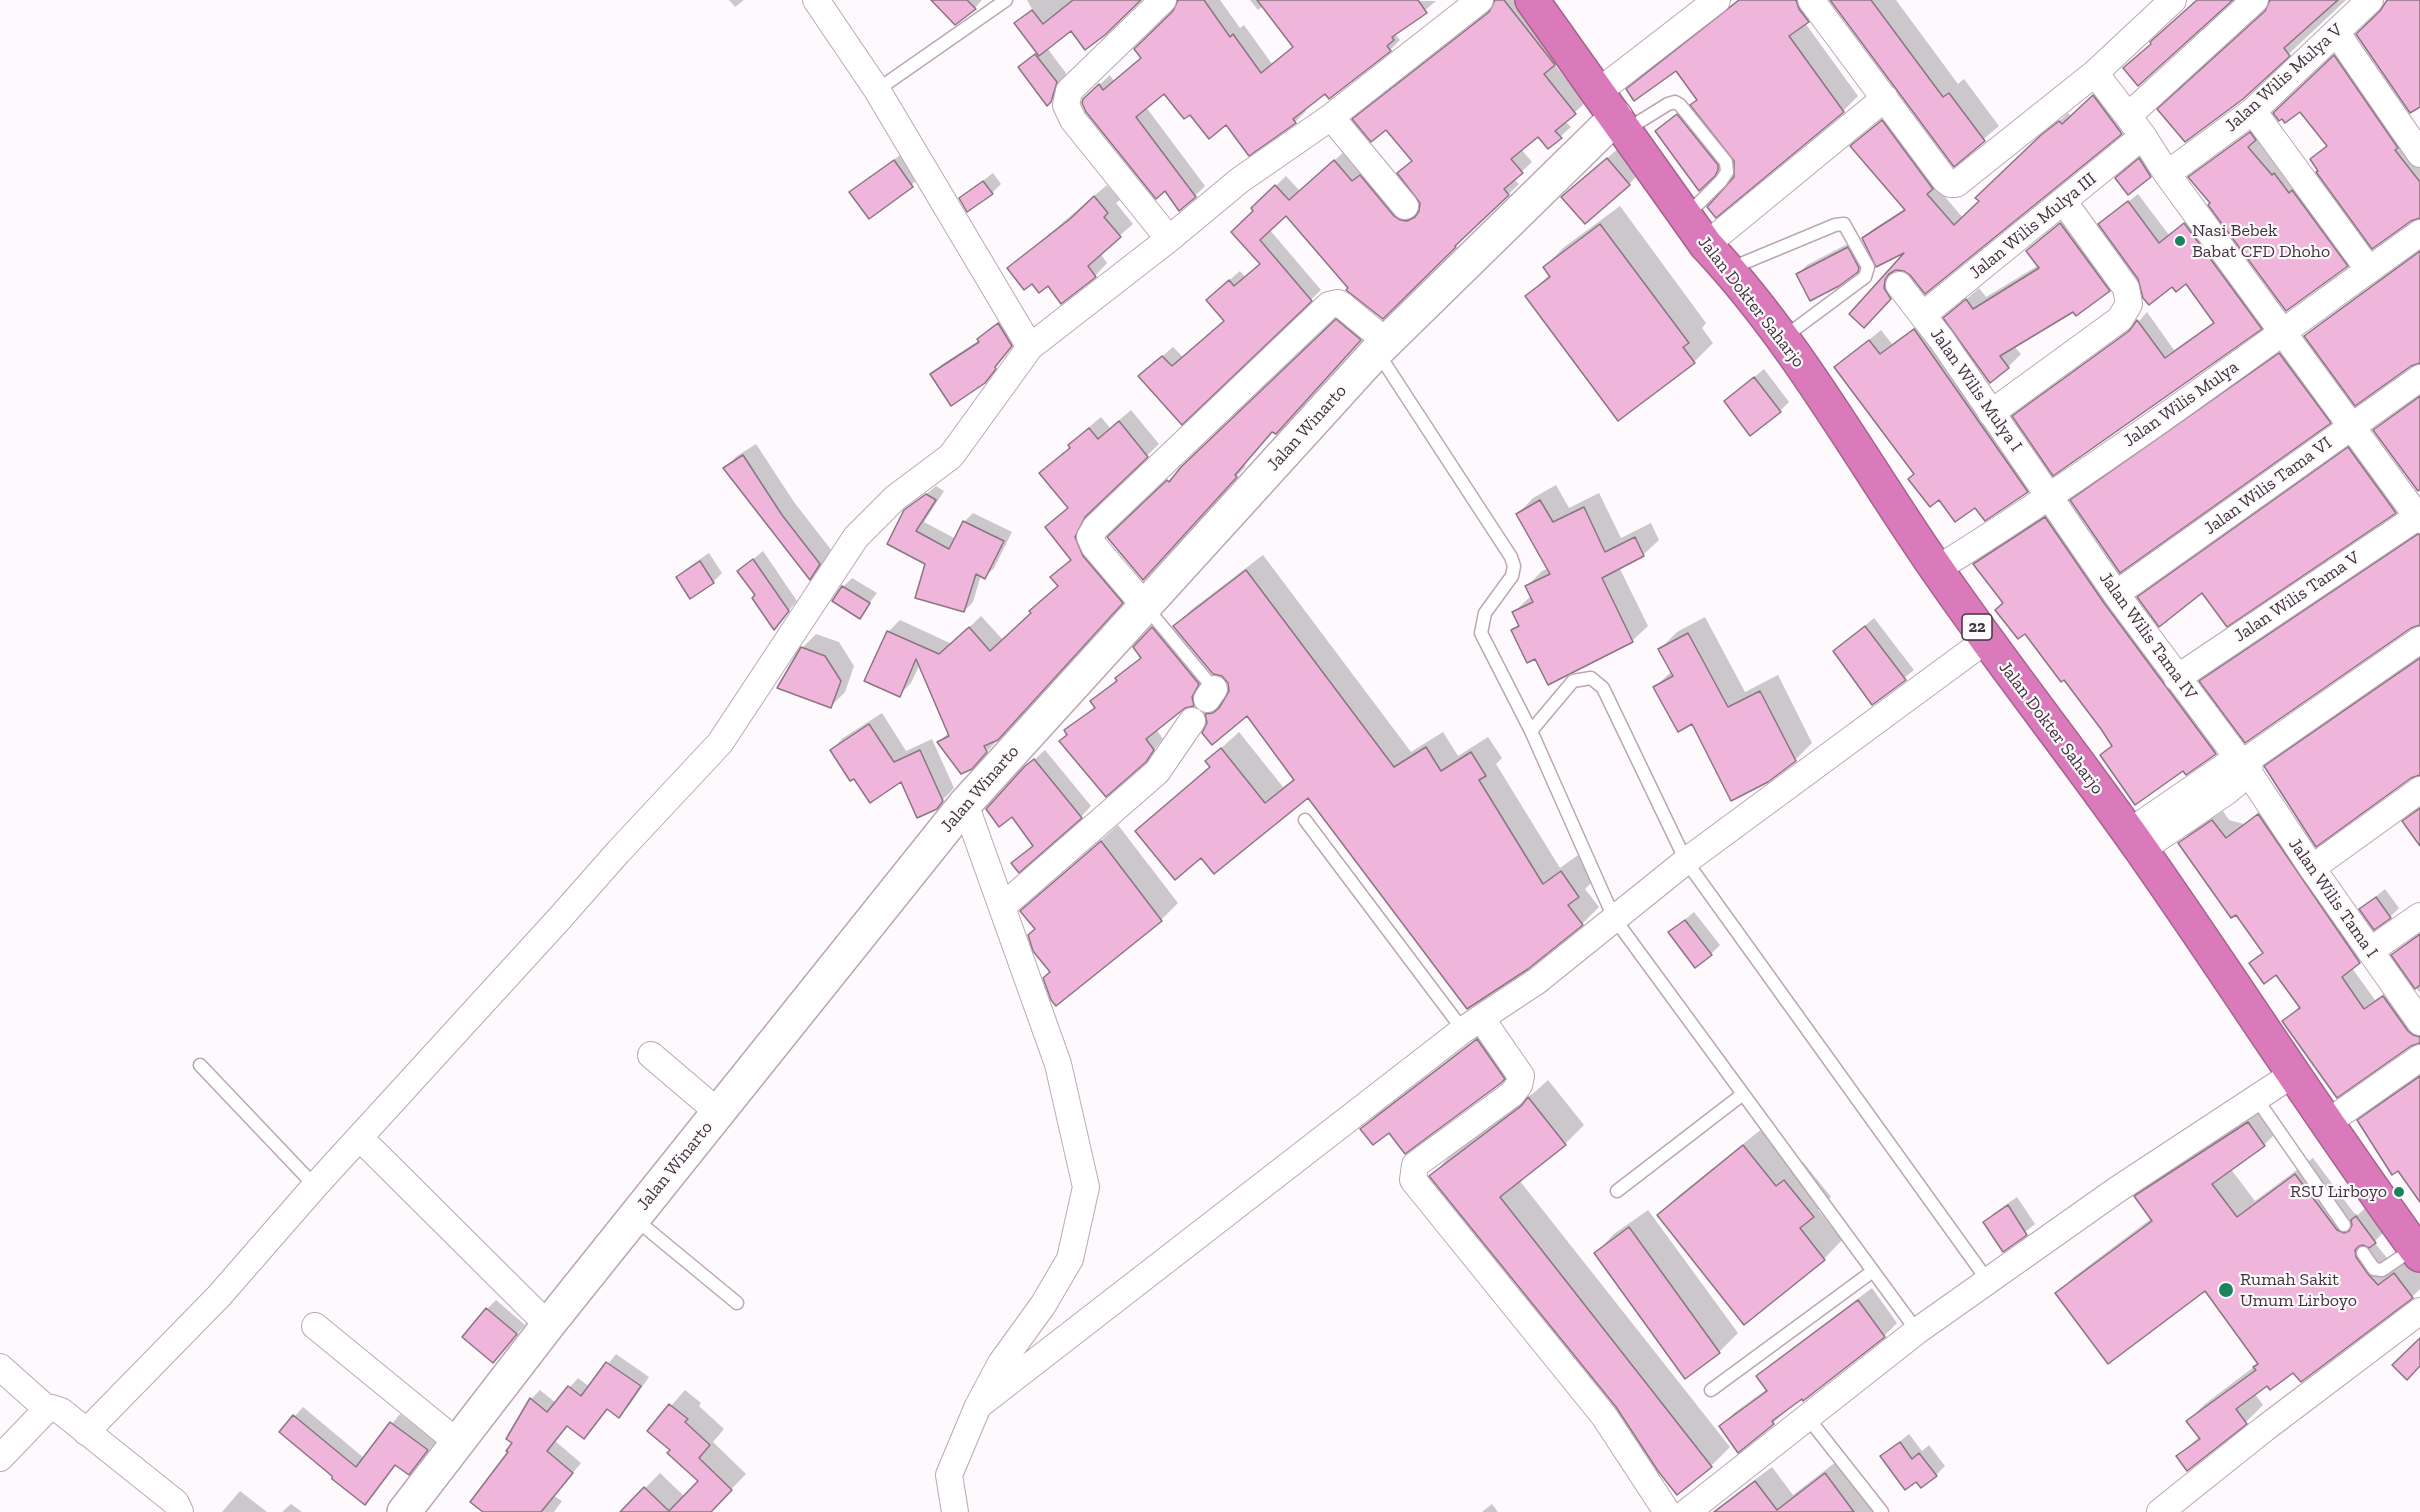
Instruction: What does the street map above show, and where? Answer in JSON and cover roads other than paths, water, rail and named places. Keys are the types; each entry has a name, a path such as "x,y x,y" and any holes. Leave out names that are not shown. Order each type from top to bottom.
{"highway":[{"name":"Jalan Dokter Saharjo","path":"1532,0 1706,245 1783,338 1986,640 2135,841 2417,1252"}],"street":[{"path":"816,0 877,90 1030,347"},
{"path":"1163,0 1069,91 1066,105 1073,120 1169,240"},
{"path":"86,1432 219,1296 315,1185 720,743 856,537 895,498 951,456 1030,347 1169,240 1240,180 1331,117 1480,0"},
{"path":"1613,113 1717,0"},
{"path":"1811,0 1950,184 1956,184 2095,73 2173,0"},
{"name":"Jalan Wilis Mulya III","path":"1923,315 2064,202 2255,0"},
{"name":"Jalan Wilis Mulya V","path":"2167,174 2253,111 2370,0"},
{"path":"2336,32 2420,154"},
{"path":"2095,73 2419,517"},
{"path":"1706,245 1885,98"},
{"path":"2253,111 2368,270"},
{"name":"Jalan Winarto","path":"404,1512 548,1325 965,804 1382,347 1613,113"},
{"path":"1331,117 1405,206"},
{"path":"1991,413 2120,319 2129,304 2126,288 2064,202"},
{"name":"Jalan Wilis Mulya","path":"1937,569 2050,497 2284,333 2420,232"},
{"name":"Jalan Wilis Mulya I","path":"1899,285 1923,315 2050,497"},
{"path":"1145,606 1094,546 1090,537 1095,528 1329,305 1338,303 1343,306 1382,347"},
{"name":"Jalan Wilis Tama VI","path":"2116,594 2420,378"},
{"name":"Jalan Wilis Tama IV","path":"2050,497 2177,678 2245,763"},
{"name":"Jalan Wilis Tama V","path":"2177,678 2419,517"},
{"path":"978,1406 1472,1024 1537,981 1686,861 1986,640"},
{"path":"2135,841 2420,640"},
{"path":"1002,907 1157,772 1192,721"},
{"name":"Jalan Wilis Tama I","path":"2245,763 2312,868 2420,1022"},
{"path":"2312,868 2420,790"},
{"path":"955,1512 949,1475 978,1406 1001,1363 1043,1305 1070,1258 1086,1187 1058,1064 965,804"},
{"path":"2370,951 2420,916"},
{"path":"1472,1024 1521,1076 1520,1085 1512,1094 1415,1165 1413,1180 1604,1416 1667,1512"},
{"path":"651,1055 718,1112"},
{"path":"2327,1123 2420,1058"},
{"path":"1687,1512 1917,1331 2118,1189 2293,1074"},
{"path":"360,1138 548,1325"},
{"path":"2160,1512 2264,1429 2420,1311"},
{"path":"315,1326 457,1442"},
{"path":"0,1367 47,1409 58,1409 176,1503 180,1512"},
{"path":"0,1458 47,1409"}],"lane":[{"path":"877,90 1006,0"},
{"path":"1613,113 1675,102 1680,105 1726,162 1727,172 1721,181 1686,216"},
{"path":"1728,269 1835,225 1844,224 1868,267 1865,277 1783,338"},
{"path":"1382,347 1511,557 1514,566 1512,576 1485,613 1481,633 1531,731 1614,918 1917,1331"},
{"path":"1145,606 1211,694"},
{"path":"1531,731 1574,681 1590,678 1603,688 1686,861 1988,1281"},
{"path":"1305,820 1472,1024"},
{"path":"200,1065 315,1185"},
{"path":"1617,1191 1743,1094"},
{"path":"2256,1098 2344,1225"},
{"path":"634,1217 737,1303"},
{"path":"2363,1253 2374,1269 2382,1270 2417,1252"},
{"path":"1711,1389 1873,1271"},
{"path":"1808,1418 1882,1512"}],"place":[{"name":"Nasi Bebek Babat CFD Dhoho","path":"2180,241"},
{"name":"RSU Lirboyo","path":"2399,1192"},
{"name":"Rumah Sakit Umum Lirboyo","path":"2226,1290"}]}
